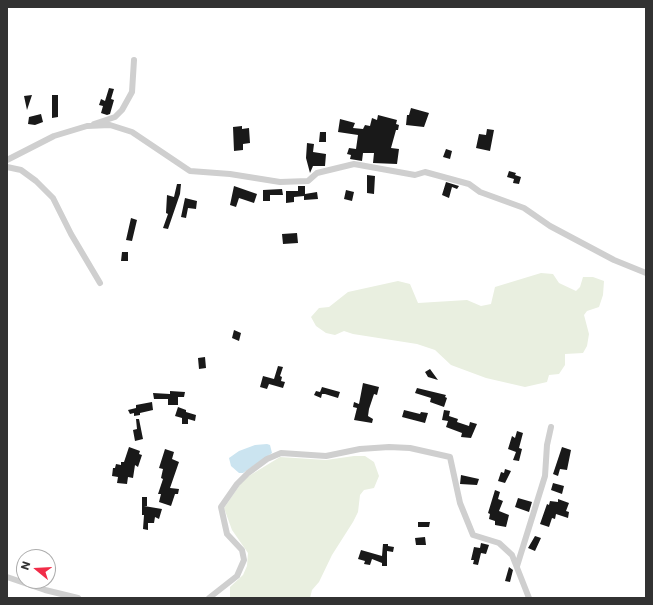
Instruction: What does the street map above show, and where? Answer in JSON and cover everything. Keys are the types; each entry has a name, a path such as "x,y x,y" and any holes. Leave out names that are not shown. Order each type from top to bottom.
{"street":[{"path":"7,160 54,136 115,117 122,110 132,92 134,60"},
{"path":"87,126 110,125 132,132 190,171 230,174 280,182 308,181 317,173 354,164 415,175 425,172 469,184 480,192 524,208 550,226 614,260 646,273"},
{"path":"7,167 20,170 36,181 53,198 71,234 100,283"},
{"path":"517,566 545,476 547,445 551,427"},
{"path":"209,598 237,576 244,560 242,550 227,534 221,507 237,484 248,473 267,459 281,453 326,456 360,449 389,447 410,448 450,457 460,503 473,535 499,543 512,555 529,598"},
{"path":"7,577 45,590 78,598"}],"green space":[{"path":"541,273 553,274 559,283 576,291 580,287 583,277 593,277 604,281 603,295 599,307 587,311 584,315 589,334 587,346 583,353 565,354 565,365 559,374 549,375 547,382 525,387 486,378 451,365 435,350 417,344 353,334 344,331 335,335 326,333 316,326 311,317 319,308 329,307 348,292 398,281 410,284 418,303 467,300 481,306 491,304 495,287"},
{"path":"365,456 374,462 379,476 374,488 364,490 360,495 358,512 332,555 319,582 312,590 310,598 230,598 230,587 243,575 247,566 248,553 232,530 224,508 244,479 280,457 326,460"}],"water":[{"path":"255,445 270,445 272,453 243,473 239,473 231,466 229,458 239,451"}],"building":[{"path":"109,88 114,89 111,99 114,100 110,114 107,115 101,113 103,106 99,105 101,99 105,101"},
{"path":"32,95 27,110 24,96"},
{"path":"52,95 58,95 58,117 52,118"},
{"path":"411,108 429,113 424,127 406,125 407,115 409,115"},
{"path":"41,114 43,122 35,125 28,124 29,117"},
{"path":"378,115 397,120 396,124 399,125 391,148 399,149 397,164 373,163 374,153 363,153 362,161 350,159 351,155 347,154 349,148 356,149 358,135 338,132 340,119 355,123 353,128 363,129 365,125 370,126 372,118 377,120"},
{"path":"242,126 242,129 249,128 250,143 243,144 243,150 234,151 233,127"},
{"path":"487,129 494,130 490,151 476,148 479,134 486,135"},
{"path":"320,132 326,132 326,142 319,142"},
{"path":"307,143 314,144 313,152 326,154 325,166 313,166 310,173 306,158"},
{"path":"446,149 452,151 450,159 443,157"},
{"path":"509,171 516,173 515,175 521,177 519,184 513,183 514,179 507,177"},
{"path":"367,175 375,176 374,194 367,193"},
{"path":"446,182 459,186 457,189 452,187 449,198 442,195"},
{"path":"177,184 181,184 180,194 168,229 163,228 168,214 166,213 167,195 174,197"},
{"path":"234,186 257,194 254,203 239,198 236,207 230,205"},
{"path":"298,186 305,186 305,194 317,192 318,199 304,200 304,196 294,197 294,202 286,203 286,191 298,191"},
{"path":"282,189 283,195 270,195 270,201 263,201 263,190"},
{"path":"346,190 354,192 352,201 344,199"},
{"path":"185,198 197,201 196,209 188,208 186,218 181,217"},
{"path":"131,218 137,220 132,241 126,240"},
{"path":"297,233 298,243 283,244 282,234"},
{"path":"122,252 128,252 128,261 121,261"},
{"path":"234,330 241,333 239,341 232,338"},
{"path":"205,357 206,368 199,369 198,358"},
{"path":"278,366 283,367 280,376 282,377 281,381 285,382 283,388 269,384 267,389 260,387 263,376 274,379"},
{"path":"430,369 438,380 428,377 425,372"},
{"path":"363,383 379,387 377,395 374,394 369,409 368,416 373,419 372,423 354,420 357,408 353,407 354,402 359,404"},
{"path":"322,387 340,392 338,398 325,394 322,394 321,398 314,395 316,391 320,392"},
{"path":"417,388 446,395 445,397 447,398 444,407 430,402 431,398 415,393"},
{"path":"170,391 185,392 184,397 178,397 178,405 168,405 168,399 154,399 153,393 170,394"},
{"path":"152,402 153,410 140,413 140,415 134,416 134,413 130,414 128,410 136,408 136,405"},
{"path":"178,407 186,410 186,412 196,415 195,421 188,419 188,424 182,424 182,418 175,416"},
{"path":"404,410 420,414 421,412 428,413 425,423 402,417"},
{"path":"444,410 450,411 449,416 458,419 457,422 469,426 470,422 477,424 471,438 461,437 462,433 446,427 448,421 442,420"},
{"path":"136,419 139,419 143,439 135,441 133,430 137,429"},
{"path":"517,431 523,433 519,448 522,449 519,461 513,460 516,452 508,449 512,436 515,438"},
{"path":"129,447 140,451 139,454 142,455 138,467 135,465 133,478 128,477 127,484 117,483 118,477 112,476 113,468 115,468 116,464 121,465 121,462 124,462"},
{"path":"562,447 571,450 567,470 560,469 558,476 553,474"},
{"path":"165,449 174,452 172,459 179,462 170,488 179,489 178,494 175,494 171,506 159,502 161,494 158,494 163,479 161,478 163,469 159,468"},
{"path":"505,469 511,471 505,483 498,481 501,472 504,473"},
{"path":"461,475 479,479 477,485 460,484"},
{"path":"553,483 564,486 562,494 551,490"},
{"path":"495,490 500,492 498,499 503,501 499,511 509,515 506,527 495,525 495,521 489,519 490,514 488,513"},
{"path":"142,497 147,497 147,506 144,506 162,509 159,519 155,517 154,523 148,523 148,530 143,529 144,515 142,515"},
{"path":"518,498 532,502 529,512 515,507"},
{"path":"558,499 569,503 566,511 569,512 568,518 556,514 555,519 552,518 549,527 540,524 547,504 549,505 550,501 558,502"},
{"path":"418,522 430,522 429,527 418,527"},
{"path":"535,536 541,538 535,551 528,548"},
{"path":"425,537 426,545 416,545 415,538"},
{"path":"481,543 489,545 486,554 481,553 478,565 473,564 474,560 471,560 474,547 480,548"},
{"path":"383,544 388,544 388,546 394,547 393,552 387,551 387,566 382,566 382,563 372,559 370,565 364,564 365,561 358,559 361,550 382,556"},
{"path":"509,567 513,570 510,582 505,581"}]}
